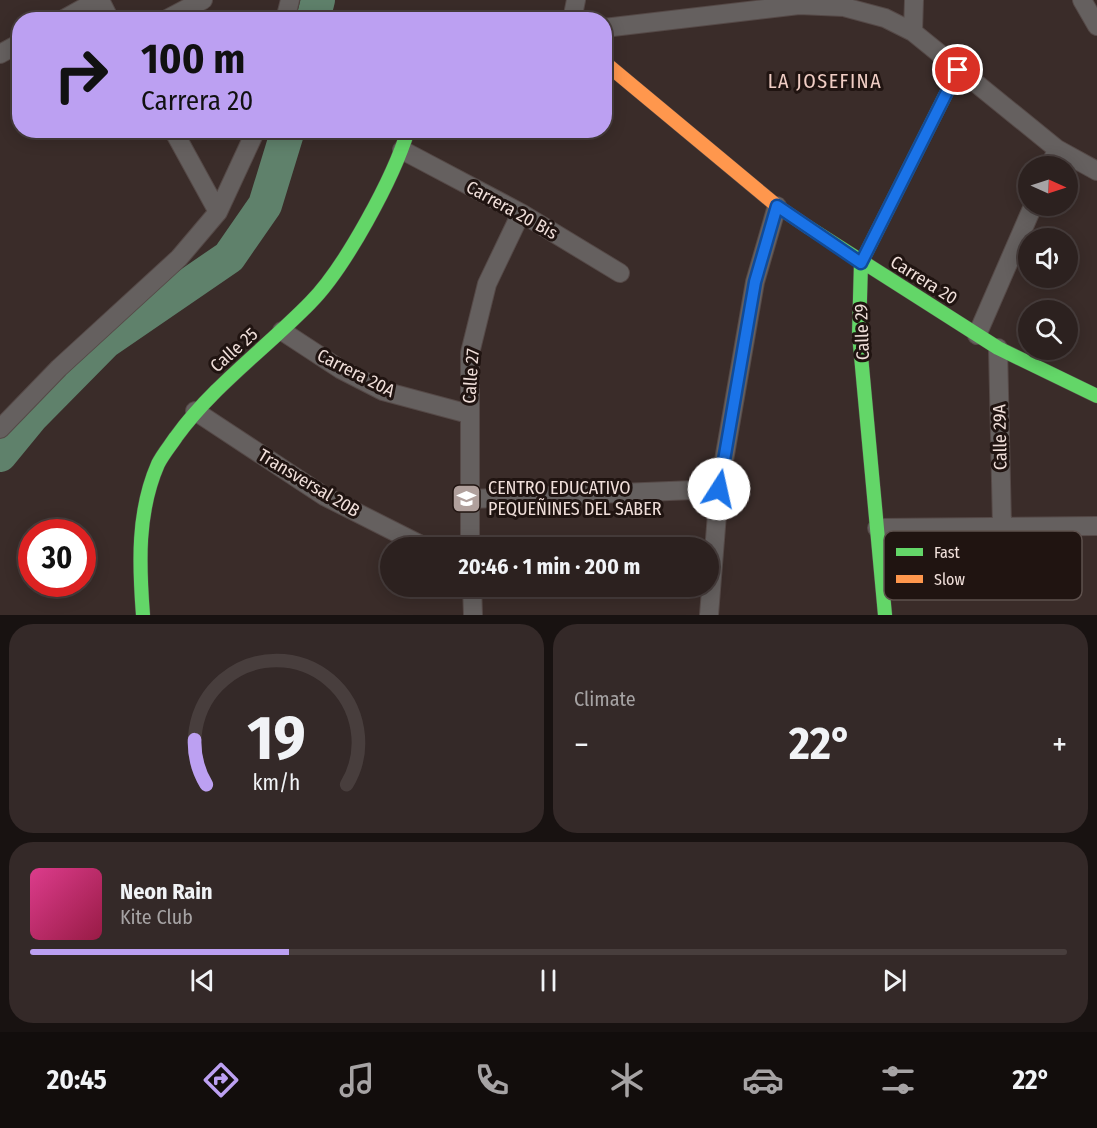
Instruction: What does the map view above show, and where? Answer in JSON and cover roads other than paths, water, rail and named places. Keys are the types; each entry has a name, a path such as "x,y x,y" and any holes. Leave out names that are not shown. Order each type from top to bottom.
{"street":[{"path":"77,12 99,0"},
{"path":"181,12 204,0"},
{"path":"913,32 914,0"},
{"path":"1082,0 1097,26"},
{"path":"612,27 764,4 844,7 885,18 913,32 1057,149 1095,165"},
{"name":"Carrera 20","path":"612,69 777,206 861,263 998,348 1097,396"},
{"name":"Calle 29","path":"885,615 859,334 861,263 958,70"},
{"path":"176,138 218,212"},
{"path":"0,429 58,368 179,258 218,212 251,138"},
{"name":"Calle 25","path":"143,615 140,572 143,508 159,462 195,411 312,302 345,258 402,150 406,138"},
{"path":"1054,156 1057,149"},
{"name":"Carrera 20 Bis","path":"402,150 520,213 620,273"},
{"path":"709,615 719,489 755,282 777,206"},
{"name":"Calle 27","path":"470,537 470,353 487,284 520,213"},
{"path":"977,335 1029,216"},
{"name":"Carrera 20A","path":"282,332 340,369 383,391 469,414"},
{"name":"Calle 29A","path":"998,348 1002,525"},
{"name":"Transversal 20B","path":"195,411 324,496 405,537"},
{"path":"470,499 719,489"},
{"path":"877,528 1002,525 1097,526"},
{"path":"472,597 473,615"}],"waterway":[{"path":"315,12 318,0"},
{"path":"0,455 32,416 105,342 229,257 265,205 286,138"}],"place":[{"name":"CENTRO EDUCATIVO PEQUEÑINES DEL SABER","path":"467,498"}],"district":[{"name":"LA JOSEFINA","path":"825,81"}]}
